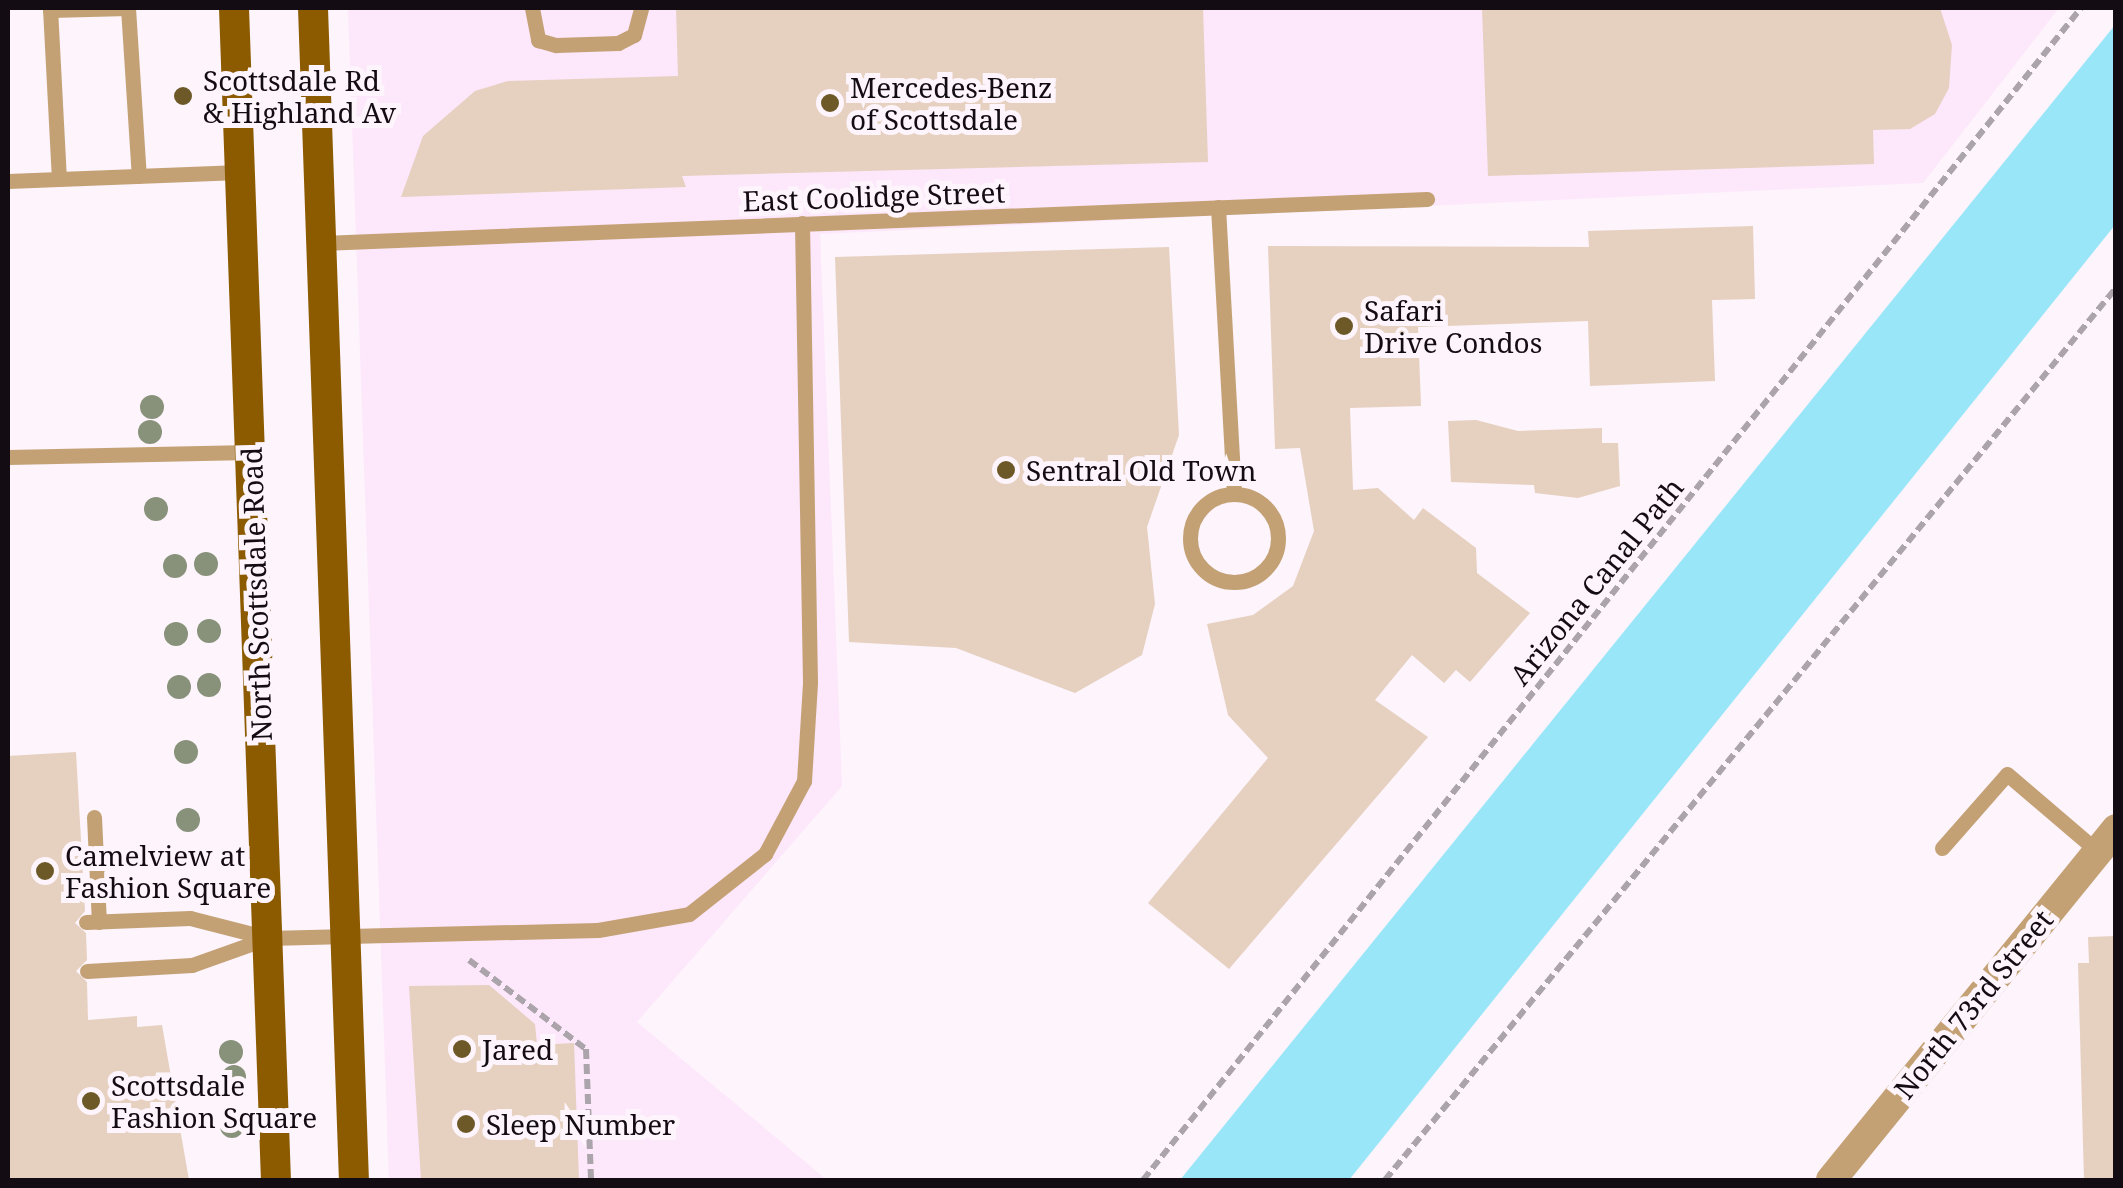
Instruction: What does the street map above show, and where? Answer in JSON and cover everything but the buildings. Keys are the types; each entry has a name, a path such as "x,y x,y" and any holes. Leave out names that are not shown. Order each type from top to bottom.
{"main road":[{"name":"North Scottsdale Road","path":"234,8 276,1180"},
{"path":"313,8 354,1180"}],"street":[{"name":"North 73rd Street","path":"1831,1180 2106,840"}],"lane":[{"path":"59,179 50,9 128,8 139,176"},
{"path":"532,8 538,40 556,45 618,43 641,14"},
{"path":"8,181 240,172"},
{"name":"East Coolidge Street","path":"322,243 1426,199"},
{"path":"1218,208 1234,494"},
{"path":"94,817 92,922 190,918 268,938 598,930 689,914 765,854 804,781 810,682 802,223"},
{"path":"8,457 250,452"},
{"path":"1234,494 1262,503 1279,540 1258,576 1230,582 1196,562 1190,535 1199,510 1234,494"},
{"path":"1942,848 2007,774 2106,840"},
{"path":"87,972 192,966 268,938"}],"path":[{"name":"Arizona Canal Path","path":"1143,1180 2081,8"},
{"path":"1385,1180 2116,288"},
{"path":"455,960 474,960 586,1049 591,1180"}],"shaded area":[{"path":"348,8 2059,8 1923,183 820,234 842,786 637,1022 827,1180 389,1180"}],"water":[{"path":"2115,25 2115,225 1349,1180 1180,1180"}],"place":[{"name":"Scottsdale Rd & Highland Av","path":"183,96"},
{"name":"Mercedes-Benz of Scottsdale","path":"830,103"},
{"name":"Safari Drive Condos","path":"1344,326"},
{"name":"Sentral Old Town","path":"1006,470"},
{"name":"Camelview at Fashion Square","path":"45,871"},
{"name":"Jared","path":"462,1049"},
{"name":"Scottsdale Fashion Square","path":"91,1101"},
{"name":"Sleep Number","path":"466,1124"}]}
